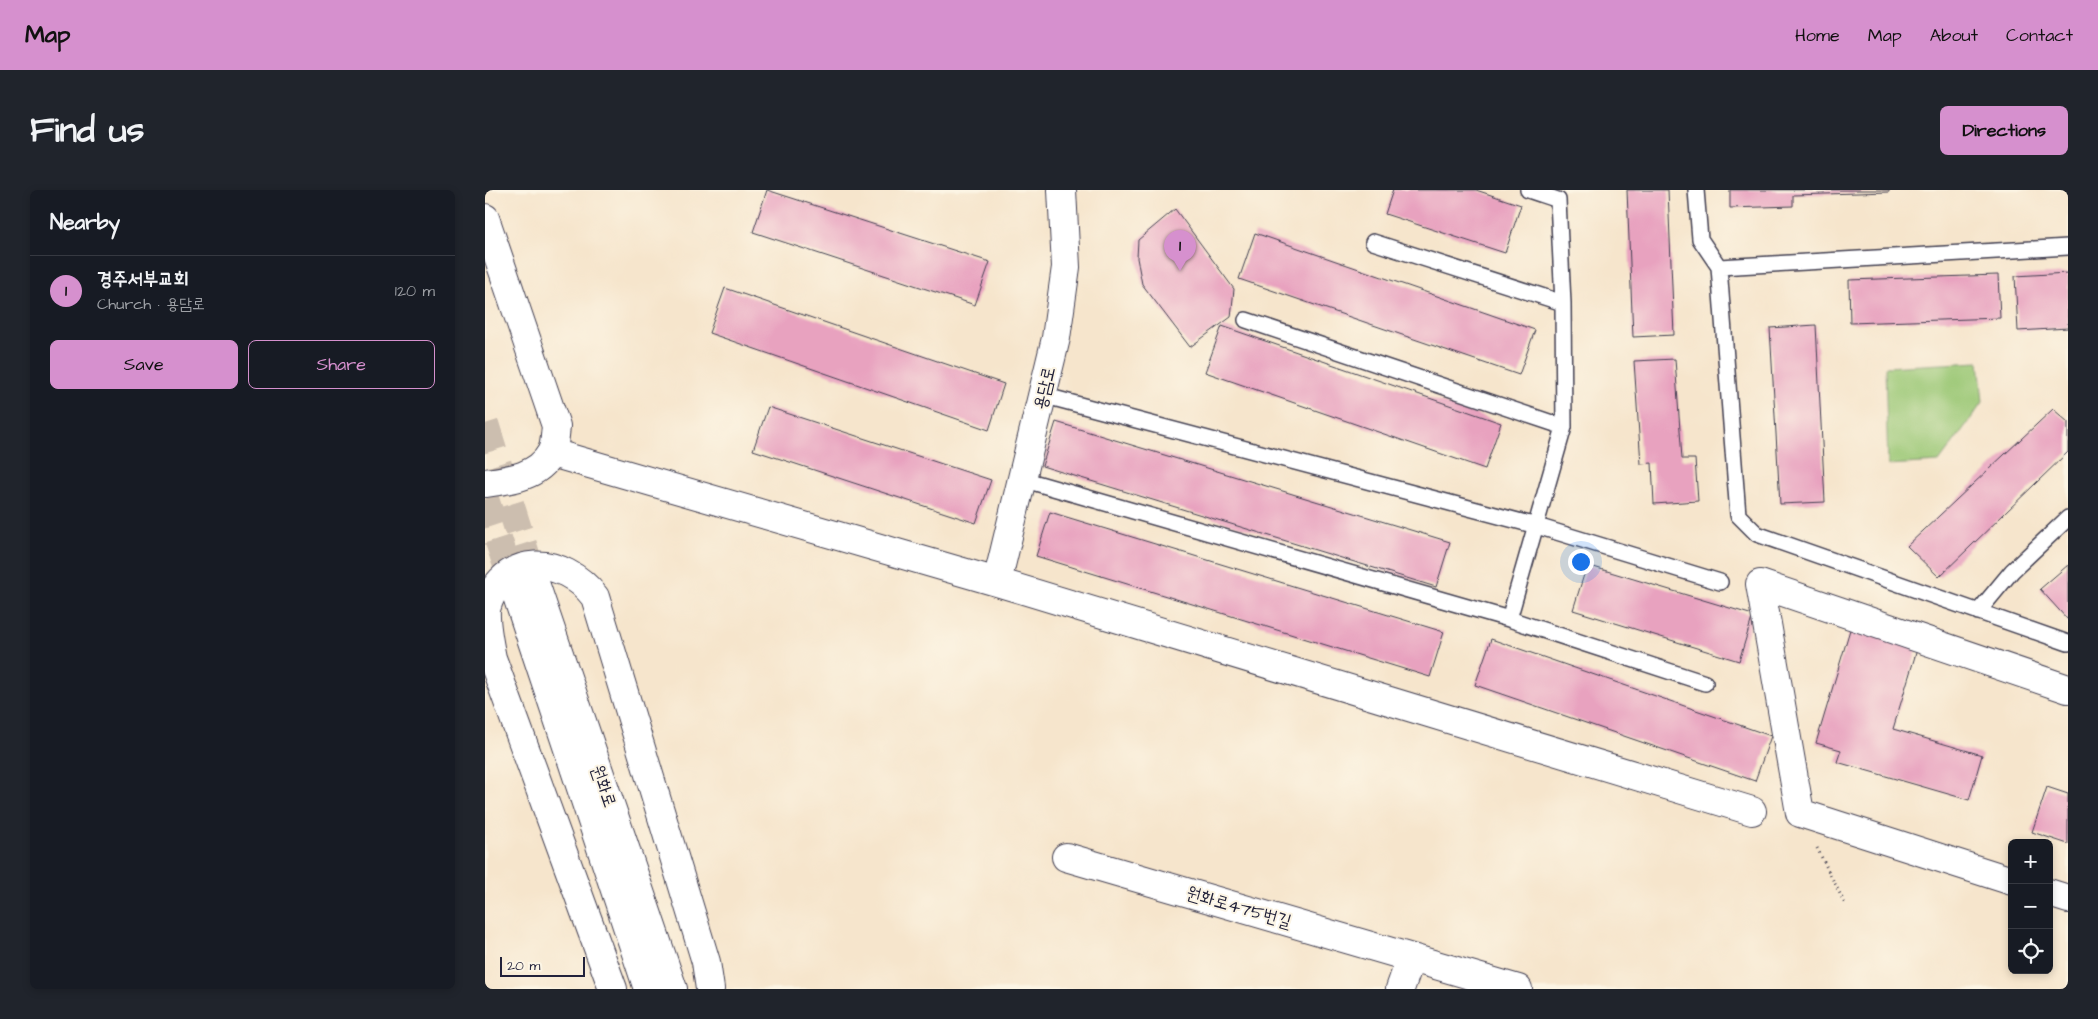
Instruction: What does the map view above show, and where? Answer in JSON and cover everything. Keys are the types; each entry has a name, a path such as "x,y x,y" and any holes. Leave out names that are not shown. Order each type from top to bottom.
{"street":[{"name":"용담로","path":"997,582 1055,338 1066,267 1062,190"},
{"path":"485,218 556,426 552,452 537,470 515,480 485,483"},
{"path":"552,452 997,582 1752,811"},
{"path":"613,989 489,657 486,611 499,580 512,571 535,565 561,569 587,585 595,597 707,962 710,989"},
{"path":"2008,880 1800,814 1761,584 2068,689"},
{"name":"원화로","path":"649,989 525,586 673,989"},
{"name":"원화로475번길","path":"1066,857 1519,989"},
{"path":"2053,894 2068,899"},
{"path":"1400,989 1411,958"}],"lane":[{"path":"1509,619 1564,427 1563,303 1558,200 1528,190"},
{"path":"1696,190 1700,239 1719,267 1738,515 1757,534 2068,643"},
{"path":"1373,242 1563,303"},
{"path":"1719,267 2068,247"},
{"path":"1246,320 1564,427"},
{"path":"1042,395 1537,526 1720,582"},
{"path":"1022,480 1509,619 1705,684"},
{"path":"1977,612 2012,571 2068,518"}],"path":[{"path":"1800,814 1845,904"}],"green space":[{"path":"1979,362 1983,402 1939,462 1888,465 1885,367"}],"building":[{"path":"767,190 990,262 975,305 753,232"},
{"path":"1393,190 1476,190 1521,205 1505,253 1385,214"},
{"path":"1627,190 1668,190 1674,335 1633,337"},
{"path":"1730,190 1889,190 1889,192 1793,195 1793,206 1730,208"},
{"path":"1175,209 1234,289 1231,317 1190,347 1142,284 1137,258 1138,240"},
{"path":"1255,233 1535,330 1519,375 1239,279"},
{"path":"2068,273 2068,328 2018,331 2015,276"},
{"path":"1998,275 2000,318 1850,323 1849,280"},
{"path":"725,288 1004,384 989,430 709,333"},
{"path":"1816,325 1825,502 1780,504 1770,328"},
{"path":"1222,326 1501,423 1485,469 1205,372"},
{"path":"1675,359 1682,459 1695,459 1698,501 1654,504 1652,463 1641,464 1634,361"},
{"path":"768,407 991,480 976,523 753,450"},
{"path":"2053,409 2068,422 2068,452 1939,577 1907,546"},
{"path":"1056,422 1450,542 1436,587 1042,466"},
{"path":"1050,512 1444,632 1430,677 1036,556"},
{"path":"1587,565 1753,615 1739,661 1573,610"},
{"path":"2068,565 2068,620 2040,589"},
{"path":"1852,623 1919,643 1893,729 1982,755 1969,800 1837,762 1841,750 1816,743"},
{"path":"1491,639 1771,736 1755,781 1475,685"},
{"path":"2047,787 2068,794 2068,844 2032,832"}],"tunnel":[{"path":"485,424 535,583"},
{"path":"485,499 515,590"}],"place":[{"name":"경주서부교회","path":"1180,271"}]}
